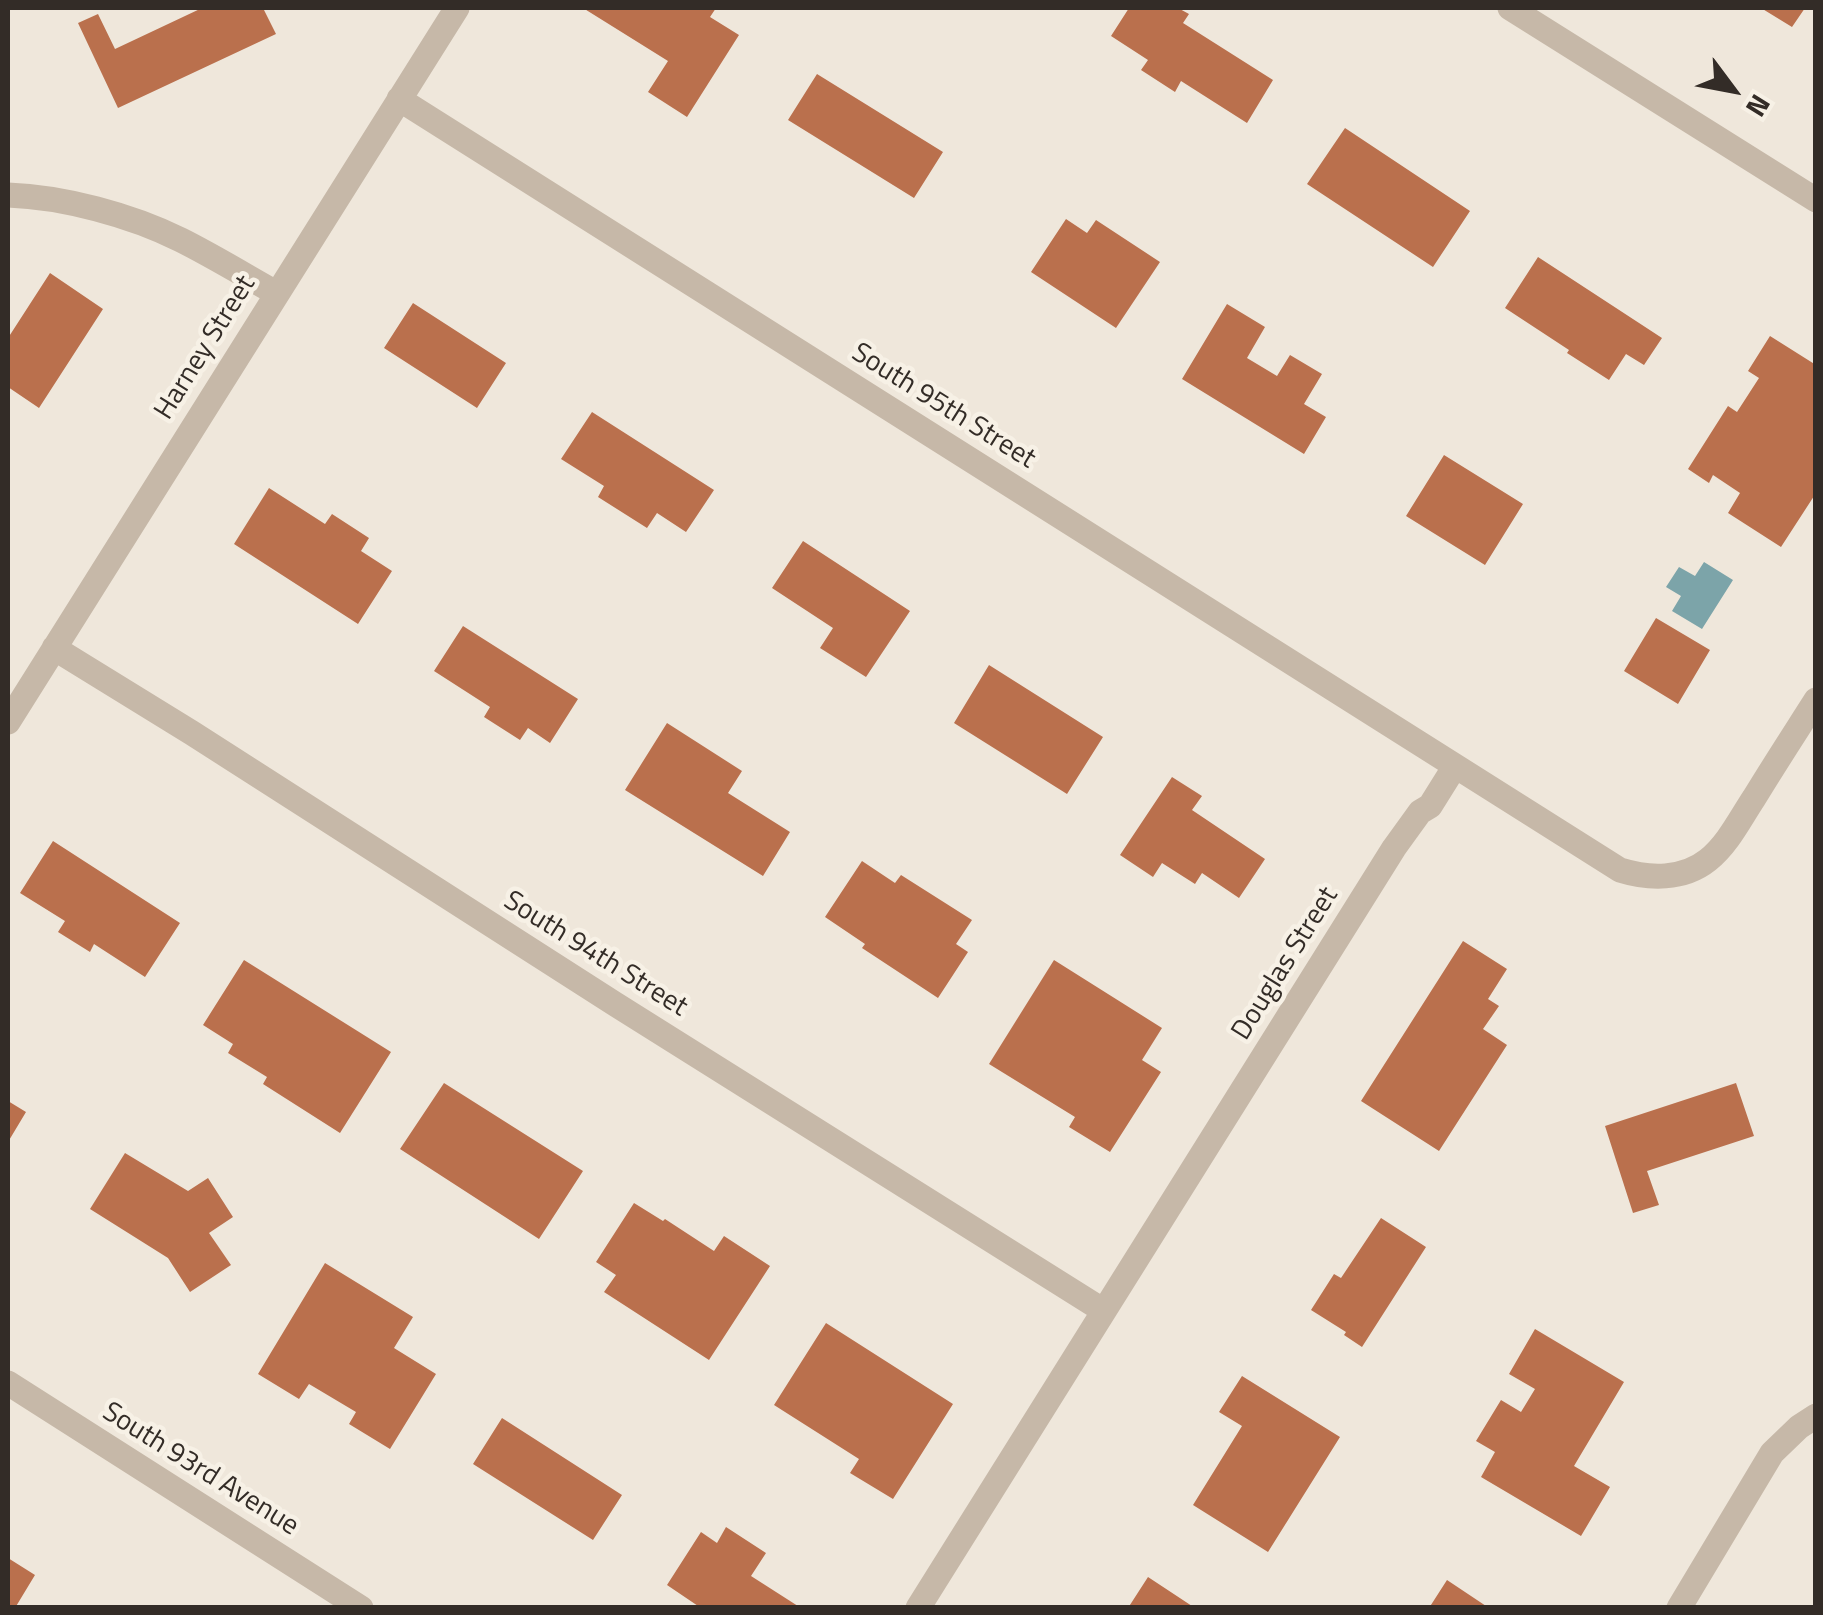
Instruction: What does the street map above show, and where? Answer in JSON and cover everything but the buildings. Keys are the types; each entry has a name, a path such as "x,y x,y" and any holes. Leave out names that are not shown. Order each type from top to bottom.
{"street":[{"name":"Harney Street","path":"8,722 457,8"},
{"path":"1510,8 1816,200"},
{"name":"South 95th Street","path":"399,99 1454,766"},
{"path":"8,195 91,208 134,221 178,238 276,293"},
{"name":"South 94th Street","path":"54,648 1104,1312"},
{"path":"1454,766 1620,870 1641,877 1667,876 1692,870 1730,836 1816,700"},
{"name":"Douglas Street","path":"918,1608 1394,848 1420,812 1430,806 1454,766"},
{"name":"South 93rd Avenue","path":"8,1383 361,1608"},
{"path":"1679,1608 1772,1453 1816,1416"}],"water":[{"path":"1704,562 1733,580 1702,629 1672,611 1681,596 1666,587 1679,567 1695,576"}]}
